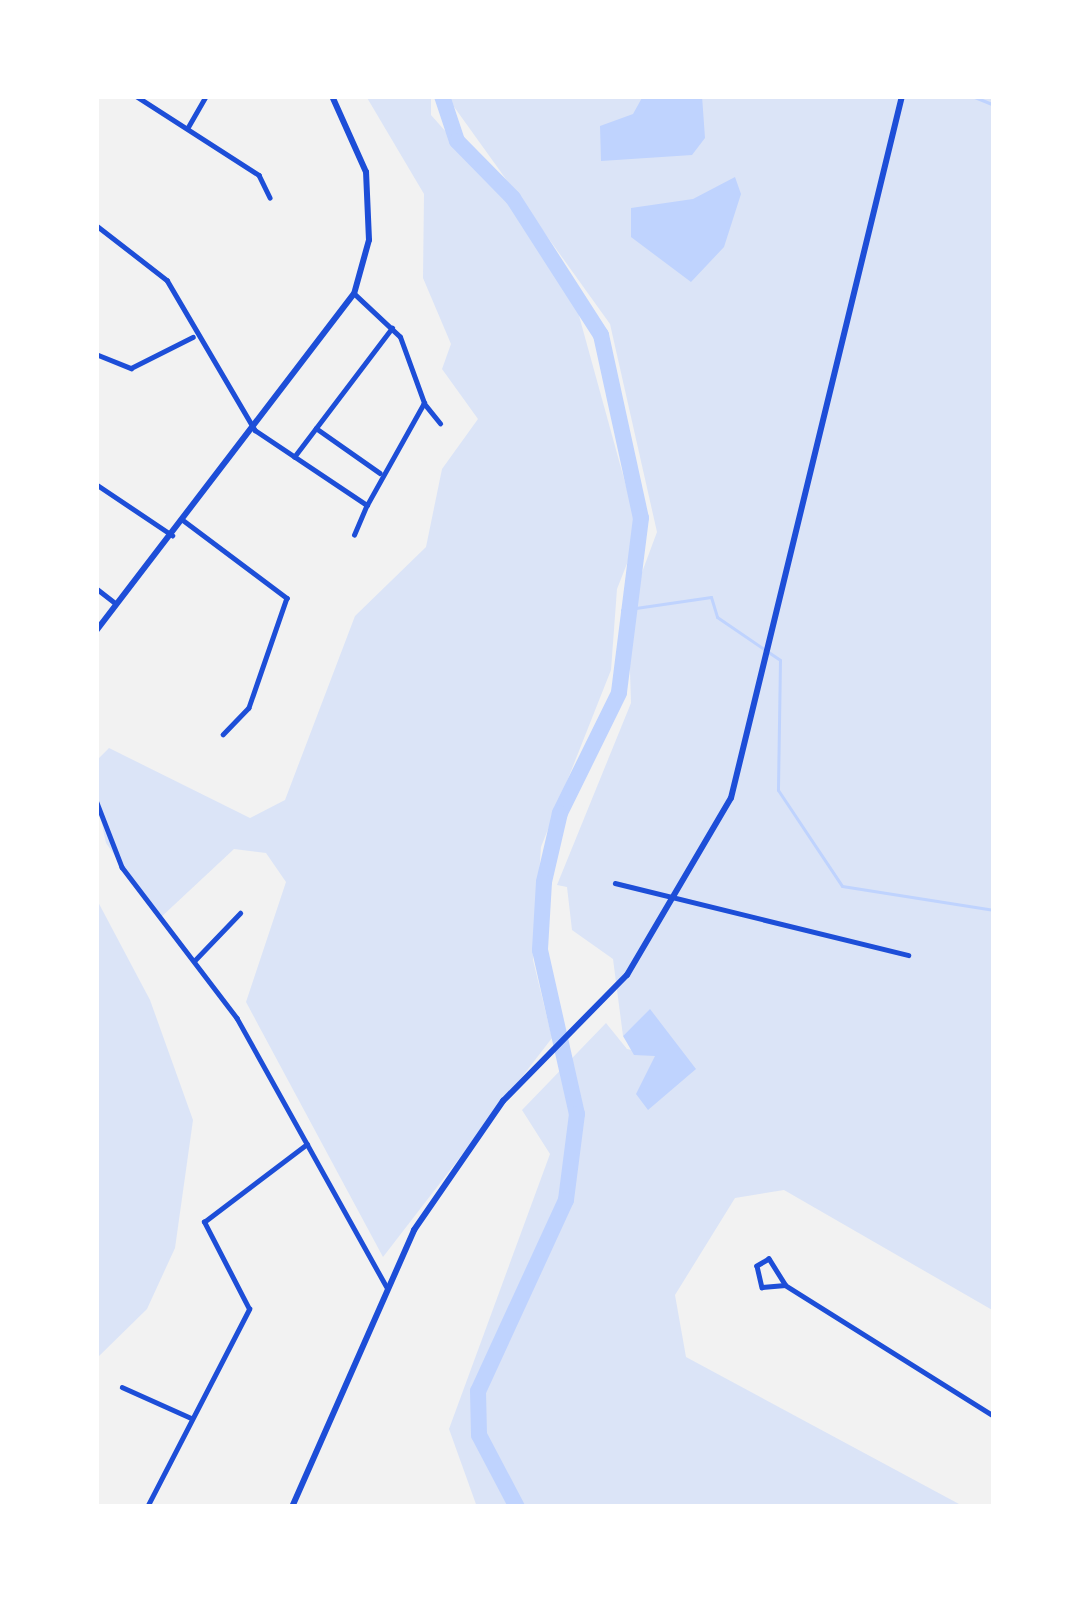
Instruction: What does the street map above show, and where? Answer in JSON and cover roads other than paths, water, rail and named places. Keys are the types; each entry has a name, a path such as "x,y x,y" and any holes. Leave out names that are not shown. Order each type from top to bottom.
{"street":[{"path":"136,96 259,175 270,198"},
{"path":"188,127 206,96"},
{"path":"96,631 255,430 354,294 369,240 366,172 332,96"},
{"path":"292,1507 386,1286 433,1201 548,1051 586,1016 678,895 744,760 902,96"},
{"path":"96,225 167,280 193,337 255,430 367,506"},
{"path":"354,294 393,327 424,403 440,423"},
{"path":"294,457 393,327"},
{"path":"96,354 131,368 193,337"},
{"path":"354,535 381,475 424,403"},
{"path":"316,428 381,475"},
{"path":"96,484 172,535"},
{"path":"183,520 287,598 249,708 223,735"},
{"path":"96,588 117,604"},
{"path":"96,800 122,867 195,960 307,1144 386,1286"},
{"path":"615,883 908,955"},
{"path":"195,960 240,913"},
{"path":"147,1507 249,1309 204,1222 307,1144"},
{"path":"784,1285 761,1288 757,1266 769,1259 784,1285 994,1416"},
{"path":"122,1387 191,1418"}],"water":[{"path":"643,96 702,96 705,138 692,155 601,161 600,126 633,114"},
{"path":"735,177 741,194 724,247 691,282 631,237 631,208 693,199"},
{"path":"650,1009 696,1069 648,1110 636,1094 655,1056 634,1055 623,1036"}],"waterway":[{"path":"442,96 457,141 513,198 601,335 641,518 619,693 560,813 544,882 540,950 577,1114 566,1200 478,1391 479,1435 517,1507"},
{"path":"972,96 994,105"},
{"path":"622,610 711,597 717,617 780,660 778,790 842,886 994,910"}]}
